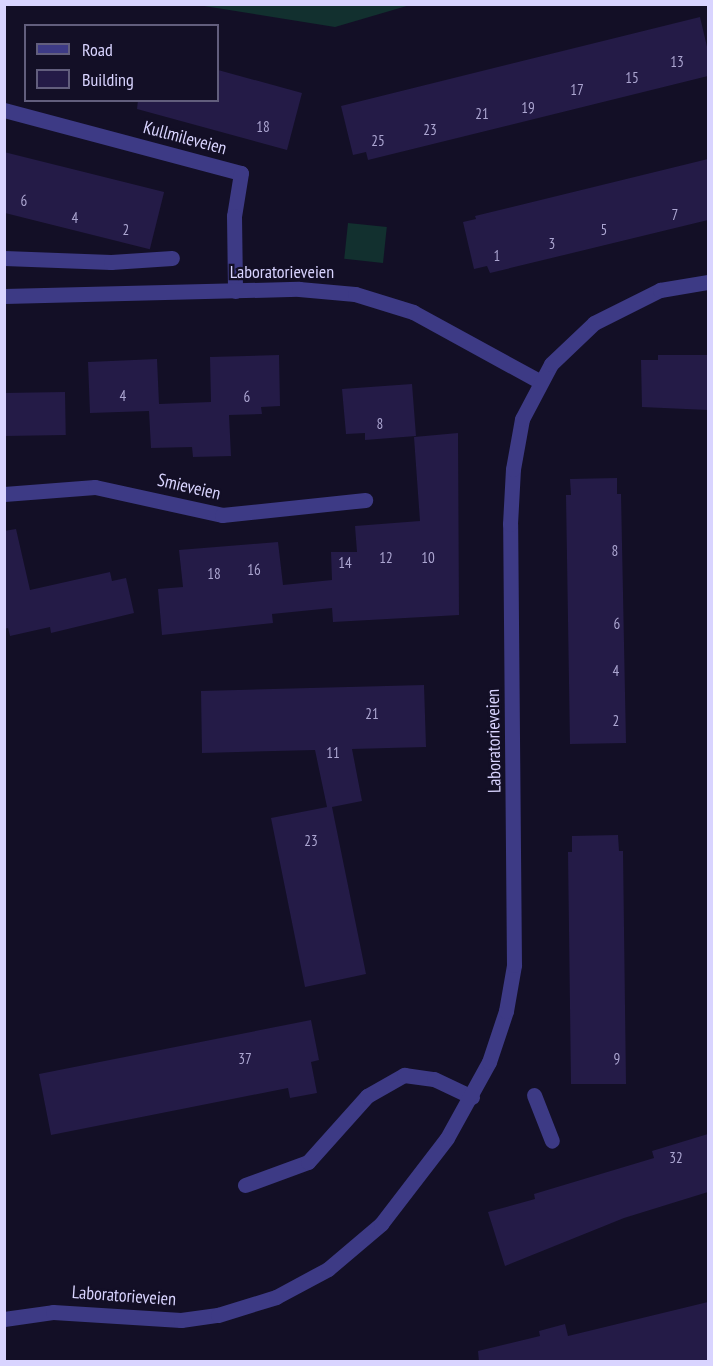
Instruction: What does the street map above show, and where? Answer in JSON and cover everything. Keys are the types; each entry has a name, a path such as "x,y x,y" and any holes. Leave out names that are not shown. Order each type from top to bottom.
{"street":[{"name":"Kullmileveien","path":"4,110 242,173 234,216 235,291"},
{"path":"4,258 111,262 172,258"},
{"name":"Laboratorieveien","path":"4,1319 53,1312 181,1320 247,1307 304,1284 352,1251 381,1224 428,1165 471,1097 499,1035 514,965 510,524 517,443 539,381 565,349 613,311 660,290 708,282"},
{"name":"Laboratorieveien","path":"4,296 330,290 385,302 422,316 539,381"},
{"name":"Smieveien","path":"4,494 95,488 206,514 230,515 365,500"},
{"path":"245,1185 308,1162 368,1096 395,1079 418,1075 471,1097"},
{"path":"534,1095 552,1141"}],"green space":[{"path":"198,5 410,5 335,27"},
{"path":"348,223 387,227 383,263 344,259"}],"building":[{"path":"700,17 708,51 708,76 368,160 366,152 353,155 341,106"},
{"path":"219,70 302,93 287,150 137,109 138,102 219,102"},
{"path":"4,152 164,192 150,249 4,213"},
{"path":"708,159 708,220 490,273 487,266 474,269 463,222 476,219 475,216"},
{"path":"279,355 280,406 261,407 262,414 229,415 231,456 193,457 192,447 151,448 149,411 90,413 88,362 157,359 159,404 211,402 210,357"},
{"path":"658,355 708,355 708,410 642,407 641,360 658,360"},
{"path":"412,384 416,436 365,440 365,433 346,434 342,389"},
{"path":"65,392 66,435 5,436 4,393"},
{"path":"458,433 459,615 333,622 332,608 272,614 273,623 162,635 158,589 183,587 179,550 278,542 283,585 332,580 331,552 357,552 355,526 420,521 414,437"},
{"path":"617,478 617,494 621,494 626,743 570,744 566,495 571,495 570,479"},
{"path":"16,529 30,590 110,572 112,581 126,578 134,613 51,633 50,627 10,636 8,628 4,629 4,531"},
{"path":"424,685 426,747 352,749 362,801 332,807 366,974 305,987 271,818 327,807 315,750 202,753 201,691"},
{"path":"618,835 619,851 623,851 626,1084 571,1084 568,852 572,852 572,836"},
{"path":"311,1020 319,1060 311,1062 317,1093 290,1098 288,1088 51,1135 39,1074"},
{"path":"708,1134 708,1192 624,1218 505,1266 488,1212 535,1199 534,1194 654,1158 652,1151"},
{"path":"708,1302 708,1362 479,1362 478,1351 540,1336 539,1331 565,1324 568,1336"}]}
